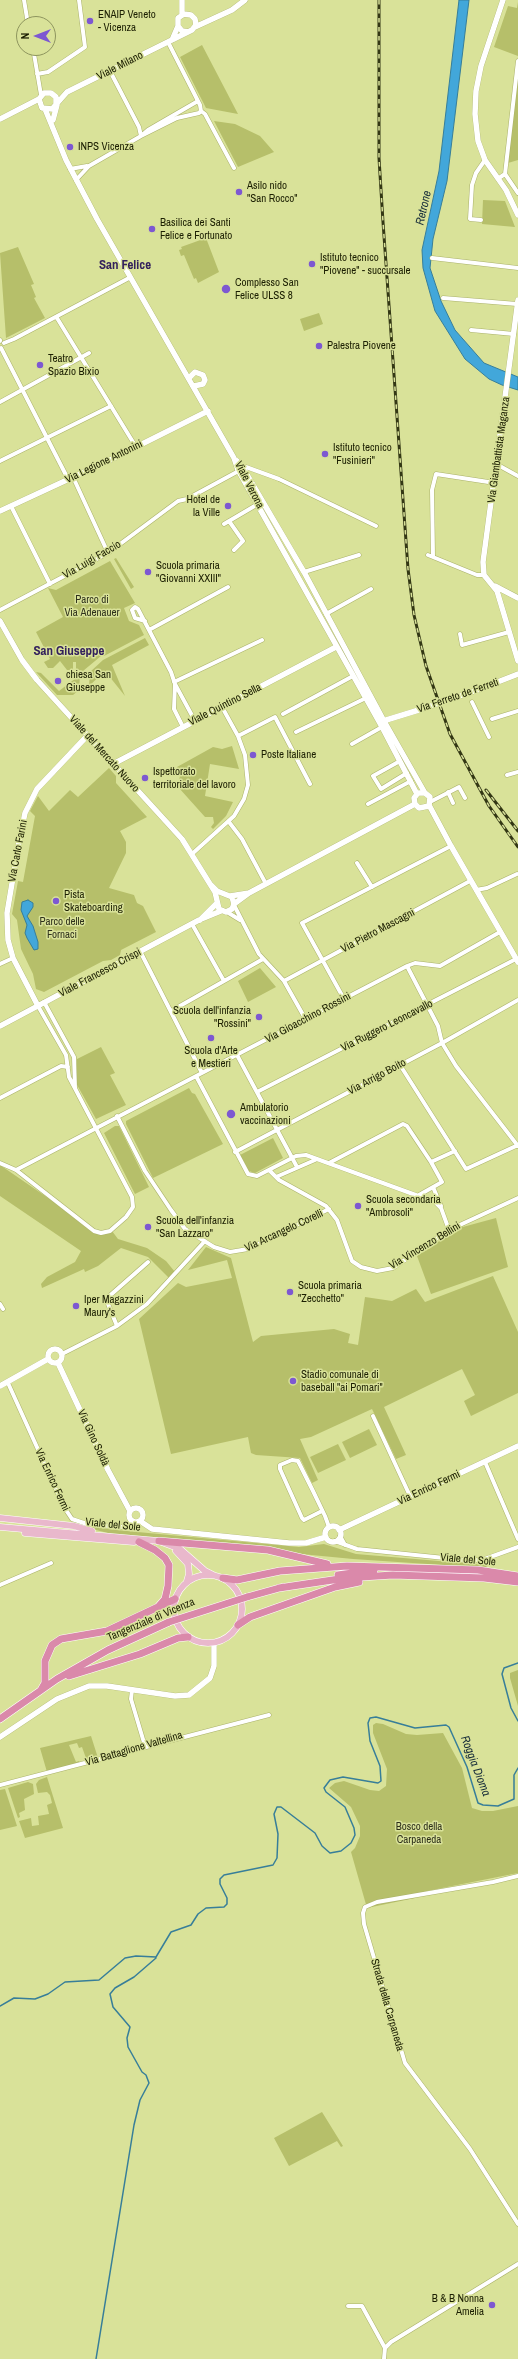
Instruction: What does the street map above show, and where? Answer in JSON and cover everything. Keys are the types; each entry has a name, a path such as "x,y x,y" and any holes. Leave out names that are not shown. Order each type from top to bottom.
{"highway":[{"path":"159,1541 268,1550 321,1563 347,1566"},
{"path":"139,1542 155,1550 165,1558 169,1565 168,1586 165,1599 153,1611"},
{"path":"223,1578 237,1580 280,1571 347,1566 416,1567"},
{"name":"Viale del Sole","path":"416,1567 478,1570 518,1576"},
{"name":"Tangenziale di Vicenza","path":"0,1719 57,1679 108,1650 169,1622 279,1588 352,1572 416,1567"},
{"path":"478,1570 518,1570"},
{"path":"238,1625 250,1617 351,1583 425,1576"},
{"name":"Viale del Sole","path":"425,1576 518,1582"},
{"name":"Tangenziale di Vicenza","path":"279,1588 346,1578 425,1576"},
{"path":"41,1690 45,1683 45,1661 52,1645 61,1640 107,1631 153,1611 175,1599"},
{"path":"57,1679 140,1654 178,1638 188,1637"}],"main road":[{"path":"0,1518 74,1526 108,1535"},
{"name":"Viale del Sole","path":"0,1527 108,1535 159,1541 180,1549 195,1563 213,1575 223,1578 231,1583 241,1598 242,1608 238,1625"},
{"name":"Viale del Sole","path":"0,1530 139,1542 163,1546 185,1558 189,1567 186,1582 175,1599"},
{"name":"Viale del Sole","path":"186,1582 199,1576 213,1575"},
{"path":"175,1599 176,1620 188,1637 196,1641 214,1642 228,1636 238,1625"}],"street":[{"path":"24,0 27,16"},
{"path":"38,74 48,72 85,47 79,0"},
{"path":"182,0 182,14 178,20 178,26 170,41 201,111 205,114 234,168"},
{"path":"178,26 182,31 188,32 195,27 232,10 245,0"},
{"path":"503,0 481,66 476,91 476,132 485,160 499,178 518,215"},
{"path":"182,14 188,13 193,16 196,21 195,27"},
{"name":"Viale Milano","path":"54,94 67,92 188,32"},
{"path":"35,56 42,107 53,122"},
{"path":"518,61 505,174 518,193"},
{"path":"110,71 139,128 141,136"},
{"path":"0,119 28,105 47,92 54,94 58,101 53,122"},
{"name":"Viale Milano","path":"58,101 67,92"},
{"path":"58,101 52,109 53,122 70,169 182,368 194,386 201,386"},
{"path":"141,136 148,130 198,102"},
{"path":"28,105 52,109"},
{"path":"76,180 89,166 141,136 177,118 199,113 201,111"},
{"path":"481,220 470,219 472,185 476,173 485,160"},
{"path":"70,169 89,166"},
{"path":"499,178 505,174"},
{"path":"432,258 518,268"},
{"path":"1,341 10,342 130,278"},
{"path":"443,298 518,302"},
{"name":"Via Giambattista Maganza","path":"484,575 484,562 498,465 518,302"},
{"path":"57,318 136,447"},
{"path":"471,330 514,334"},
{"path":"1,341 4,346 1,348 22,390 47,438 71,478 108,553"},
{"path":"0,402 89,353"},
{"path":"182,368 193,372 200,372 204,376 205,380 201,386 201,399"},
{"path":"190,378 193,372"},
{"name":"Viale Verona","path":"194,386 234,458 304,572 375,708 382,727 417,794"},
{"path":"0,461 111,406"},
{"name":"Via Legione Antonini","path":"0,511 136,447 208,411"},
{"path":"498,465 518,476"},
{"path":"241,469 253,468 376,526"},
{"name":"Viale Verona","path":"241,469 258,504 336,647 366,698 375,708 387,716 400,717"},
{"name":"Via Luigi Faccio","path":"0,610 108,553 178,501 187,499 241,469"},
{"path":"495,483 436,474 432,490 430,555 477,575 484,575 493,585 501,602 518,661"},
{"path":"224,524 258,504"},
{"path":"11,506 50,584"},
{"path":"229,521 243,541 234,550"},
{"path":"304,572 359,555"},
{"path":"493,585 518,598"},
{"path":"149,630 228,587"},
{"path":"326,614 372,589"},
{"path":"501,602 503,595 507,593"},
{"path":"145,621 174,683 195,721"},
{"name":"Viale del Mercato Nuovo","path":"1,625 26,666 182,839 211,885 217,901"},
{"path":"460,634 462,645 509,632"},
{"path":"174,683 262,640"},
{"name":"Viale Quintino Sella","path":"114,764 336,647"},
{"name":"Via Ferreto de Ferreti","path":"384,721 400,717 477,690 518,674"},
{"path":"283,714 353,676"},
{"path":"174,683 174,709 183,727"},
{"path":"296,732 366,698"},
{"path":"472,702 489,737"},
{"path":"192,854 228,822 244,799 248,785 248,771 245,755 238,736 222,707"},
{"path":"375,708 380,719 384,721 397,740 425,793 429,796 429,805 439,824 470,881 517,961"},
{"path":"492,719 518,711"},
{"path":"238,736 275,717 310,784"},
{"path":"397,740 391,724 400,717"},
{"path":"352,744 382,727"},
{"name":"Via Carlo Farini","path":"38,1006 13,958 8,940 6,921 25,813 42,782 88,736"},
{"path":"400,761 373,776 381,790 407,773"},
{"path":"507,775 518,772"},
{"path":"368,804 411,781"},
{"path":"415,804 421,808 429,805 448,792 459,788 465,798"},
{"path":"448,792 453,803"},
{"path":"415,804 414,800 417,794 425,793"},
{"path":"227,912 234,904 249,893 415,804"},
{"path":"228,822 242,839 266,884"},
{"path":"344,999 302,923 451,846"},
{"path":"358,863 372,887"},
{"path":"476,890 487,888 517,874"},
{"name":"Via Pietro Mascagni","path":"284,981 470,881"},
{"name":"Viale del Mercato Nuovo","path":"211,885 227,895"},
{"path":"227,895 249,893"},
{"path":"227,895 234,904 241,921 263,959 284,981 306,1020"},
{"name":"Viale Francesco Crispi","path":"200,920 217,901 227,895"},
{"path":"217,901 221,911 227,912 241,921"},
{"name":"Viale Francesco Crispi","path":"0,1026 192,924 221,911"},
{"path":"192,924 224,981"},
{"name":"Via Gioacchino Rossini","path":"16,1170 407,966 416,963 440,966 500,932"},
{"path":"140,952 202,1073"},
{"path":"0,964 13,958"},
{"path":"171,1010 263,959"},
{"name":"Via Ruggero Leoncavallo","path":"257,1092 517,961"},
{"path":"400,1065 465,1168 469,1169 518,1145 456,1066 442,1043 438,1026 407,966"},
{"name":"Via Arrigo Boito","path":"235,1152 442,1043 518,1000"},
{"path":"0,1163 16,1170 94,1231 105,1233 110,1231 126,1217 133,1207 132,1197 76,1092 71,1076 74,1057 44,1002"},
{"path":"38,1006 66,1055 68,1067 76,1092"},
{"path":"237,1055 297,1166"},
{"path":"0,1098 61,1066 68,1067"},
{"path":"196,1076 248,1174 257,1176 292,1157 306,1155 315,1160 329,1163 419,1195 435,1202 441,1208"},
{"name":"Via Arcangelo Corelli","path":"117,1116 145,1171 185,1229 224,1251 238,1252 329,1210"},
{"path":"329,1163 403,1124 407,1126 431,1162 442,1182 419,1195"},
{"path":"431,1162 455,1151"},
{"path":"276,1177 297,1166 315,1160"},
{"name":"Via Vincenzo Bellini","path":"269,1170 276,1177 317,1199 329,1210 337,1220 352,1261 361,1267 373,1270 393,1268 449,1230 518,1198"},
{"path":"434,1187 449,1230"},
{"path":"62,1354 117,1326 147,1304 175,1276 205,1241"},
{"path":"117,1326 106,1299 148,1262"},
{"path":"0,1304 3,1309 0,1308"},
{"path":"57,1349 62,1354 63,1358 58,1363 52,1363 48,1359 48,1354 52,1350 57,1349"},
{"path":"0,1386 8,1383 48,1359"},
{"name":"Via Gino Soldà","path":"58,1363 130,1511"},
{"name":"Via Enrico Fermi","path":"8,1383 64,1507 72,1519 87,1524 123,1527 132,1520 140,1521 152,1530 289,1543 306,1542 326,1538"},
{"path":"373,1416 410,1496"},
{"name":"Via Enrico Fermi","path":"339,1533 410,1496 518,1446"},
{"path":"322,1511 304,1520 302,1518 280,1469 280,1465 292,1460 298,1461 322,1511 329,1527"},
{"path":"485,1462 518,1539"},
{"path":"132,1520 129,1515 130,1511 136,1508 142,1510 143,1514 140,1521"},
{"path":"329,1527 334,1526 345,1545"},
{"path":"329,1527 326,1530 326,1538 328,1540 357,1549 464,1560 482,1560 518,1547"},
{"path":"335,1541 339,1533"},
{"path":"0,1585 51,1564"},
{"path":"0,1737 57,1699 90,1686 107,1686 176,1696 189,1695 210,1678 214,1666 214,1642"},
{"path":"132,1690 131,1699 145,1746"},
{"name":"Via Battaglione Valtellina","path":"0,1785 48,1774 145,1746 269,1715"},
{"name":"Strada della Carpaneda","path":"518,1876 493,1882 377,1902 365,1907 363,1913 364,1924 405,2063 470,2150 518,2224"},
{"path":"385,2348 391,2342 518,2264"},
{"path":"348,2306 362,2306 385,2348 384,2359"}],"green space":[{"path":"518,2 518,56 494,47 508,6 517,8"},
{"path":"202,45 238,114 206,108 180,57"},
{"path":"518,61 518,160 508,163"},
{"path":"214,121 235,124 260,136 274,152 238,167"},
{"path":"483,200 505,201 515,227 482,224"},
{"path":"206,238 219,272 198,283 196,278 194,279 184,255 181,256 179,250 182,249 181,247"},
{"path":"18,247 34,284 31,285 36,297 34,298 45,318 6,338 0,253"},
{"path":"319,313 323,324 304,331 300,319"},
{"path":"116,558 134,587 131,589 114,559"},
{"name":"Parco di Via Adenauer","path":"110,561 135,603 124,608 129,621 139,625 144,635 104,656 101,656 83,671 76,669 76,662 73,662 73,670 67,670 60,661 53,668 48,668 44,662 50,659 36,632 63,617 48,588 56,590"},
{"path":"145,638 149,645 112,665 125,696 105,671 89,686 90,672 103,660"},
{"path":"36,672 41,673 59,691 80,675 79,690 73,695 57,695"},
{"path":"232,746 239,769 210,764 205,796 233,802 226,816 213,829 211,827 214,823 213,817 205,817 179,788 177,788 180,776 177,767 213,747 222,749"},
{"name":"Parco delle Fornaci","path":"109,768 116,776 116,783 147,817 120,831 126,842 126,853 109,888 134,895 137,903 143,906 156,932 121,950 120,955 111,960 103,961 44,992 36,989 33,974 21,949 17,920 12,914 18,881 23,882 35,816 30,811 38,796 49,811 70,790 78,797"},
{"path":"260,968 276,987 248,1002 238,981"},
{"path":"101,1047 115,1073 110,1075 126,1105 96,1119 76,1083 77,1059"},
{"path":"189,1088 192,1093 195,1094 223,1144 153,1178 126,1124 126,1121"},
{"path":"115,1126 119,1126 149,1187 135,1194 104,1133"},
{"path":"273,1138 283,1158 255,1173 249,1171 240,1155"},
{"path":"0,1165 51,1200 93,1233 103,1235 112,1231 118,1239 147,1248 166,1261 175,1272 169,1278 148,1257 121,1248 98,1266 85,1272 84,1269 42,1288 41,1284 47,1277 75,1262 81,1251 0,1196"},
{"path":"496,1218 508,1267 431,1294 417,1256 459,1228"},
{"path":"206,1247 231,1258 253,1342 261,1336 334,1329 350,1334 348,1343 358,1345 365,1297 392,1301 416,1289 425,1302 493,1276 518,1332 518,1393 471,1416 464,1401 475,1395 462,1369 384,1407 406,1455 396,1459 372,1409 311,1437 300,1439 318,1480 312,1483 300,1458 256,1455 251,1453 248,1437 171,1454 139,1319 178,1283 186,1287 232,1278 227,1260 188,1270"},
{"path":"369,1429 377,1445 350,1458 342,1442"},
{"path":"338,1444 346,1460 318,1473 310,1457"},
{"path":"73,1521 84,1526 116,1530 299,1547 324,1544 356,1554 486,1565 487,1568 353,1559 124,1537 68,1523"},
{"path":"518,1670 518,1706 510,1673"},
{"name":"Bosco della Carpaneda","path":"376,1723 383,1724 406,1734 417,1735 443,1733 462,1768 472,1808 482,1811 493,1811 518,1806 518,1873 427,1891 415,1898 367,1908 351,1852 355,1848 360,1836 360,1826 351,1807 329,1788 335,1783 344,1781 370,1790 379,1791 386,1786 387,1769 373,1733 373,1725"},
{"path":"91,1736 98,1758 87,1761 82,1747 79,1748 77,1743 69,1745 76,1762 79,1761 80,1763 47,1772 40,1748"},
{"path":"47,1777 63,1828 25,1838 19,1821 31,1818 32,1826 39,1825 38,1816 49,1814 47,1805 52,1803 50,1795 47,1792 38,1793 36,1784 39,1780"},
{"path":"28,1782 33,1784 34,1794 24,1799 25,1810 19,1813 20,1817 18,1818 8,1788"},
{"path":"5,1789 17,1826 0,1830 0,1790"},
{"path":"322,2112 343,2146 341,2147 337,2141 289,2166 274,2138"}],"water":[{"path":"459,0 469,0 447,181 433,239 430,268 441,301 455,330 484,363 518,377 518,390 489,379 465,359 435,311 423,268 422,250 439,171"},
{"path":"28,900 33,903 33,907 27,916 33,926 38,942 38,949 34,950 25,933 27,925 21,910 22,902"}],"waterway":[{"name":"Roggia Dioma","path":"518,1663 504,1668 502,1674 511,1708 518,1721"},
{"name":"Roggia Dioma","path":"0,2006 14,1998 35,1999 48,1994 65,1982 99,1980 125,1958 136,1956 156,1957 171,1932 191,1925 198,1914 206,1908 224,1907 227,1904 227,1898 220,1884 220,1879 224,1875 273,1865 277,1858 278,1834 274,1814 277,1807 281,1807 315,1833 322,1846 330,1853 341,1851 351,1843 355,1835 354,1828 345,1807 326,1792 324,1788 330,1780 343,1777 378,1783 381,1781 380,1766 370,1741 368,1723 370,1718 376,1717 415,1728 446,1725 449,1727 467,1767 478,1803 483,1805 498,1806 514,1799 514,1775 518,1768"},
{"path":"96,2359 134,2125 140,2100 149,2083 146,2075 142,2072 128,2047 127,2038 130,2027 113,2007 110,1994 115,1988 134,1977 156,1958"}],"railway":[{"path":"379,0 379,158 408,569 414,615 426,666 450,734 489,806 518,847"},
{"path":"486,790 518,831"}],"place":[{"name":"ENAIP Veneto - Vicenza","path":"90,21"},
{"name":"INPS Vicenza","path":"70,147"},
{"name":"Asilo nido \"San Rocco\"","path":"239,192"},
{"name":"Basilica dei Santi Felice e Fortunato","path":"152,229"},
{"name":"Istituto tecnico \"Piovene\" - succursale","path":"312,264"},
{"name":"Complesso San Felice ULSS 8","path":"226,289"},
{"name":"Palestra Piovene","path":"319,346"},
{"name":"Teatro Spazio Bixio","path":"40,365"},
{"name":"Istituto tecnico \"Fusinieri\"","path":"325,454"},
{"name":"Hotel de la Ville","path":"228,506"},
{"name":"Scuola primaria \"Giovanni XXIII\"","path":"148,572"},
{"name":"chiesa San Giuseppe","path":"58,681"},
{"name":"Poste Italiane","path":"253,755"},
{"name":"Ispettorato territoriale del lavoro","path":"145,778"},
{"name":"Pista Skateboarding","path":"56,901"},
{"name":"Scuola dell'infanzia \"Rossini\"","path":"259,1017"},
{"name":"Scuola d'Arte e Mestieri","path":"211,1038"},
{"name":"Ambulatorio vaccinazioni","path":"231,1114"},
{"name":"Scuola secondaria \"Ambrosoli\"","path":"358,1206"},
{"name":"Scuola dell'infanzia \"San Lazzaro\"","path":"148,1227"},
{"name":"Scuola primaria \"Zecchetto\"","path":"290,1292"},
{"name":"Iper Magazzini Maury's","path":"76,1306"},
{"name":"Stadio comunale di baseball \"ai Pomari\"","path":"293,1381"},
{"name":"B & B Nonna Amelia","path":"492,2305"}],"district":[{"name":"San Felice","path":"125,266"},
{"name":"San Giuseppe","path":"69,652"}],"water label":[{"name":"Retrone","path":"424,208"}]}
